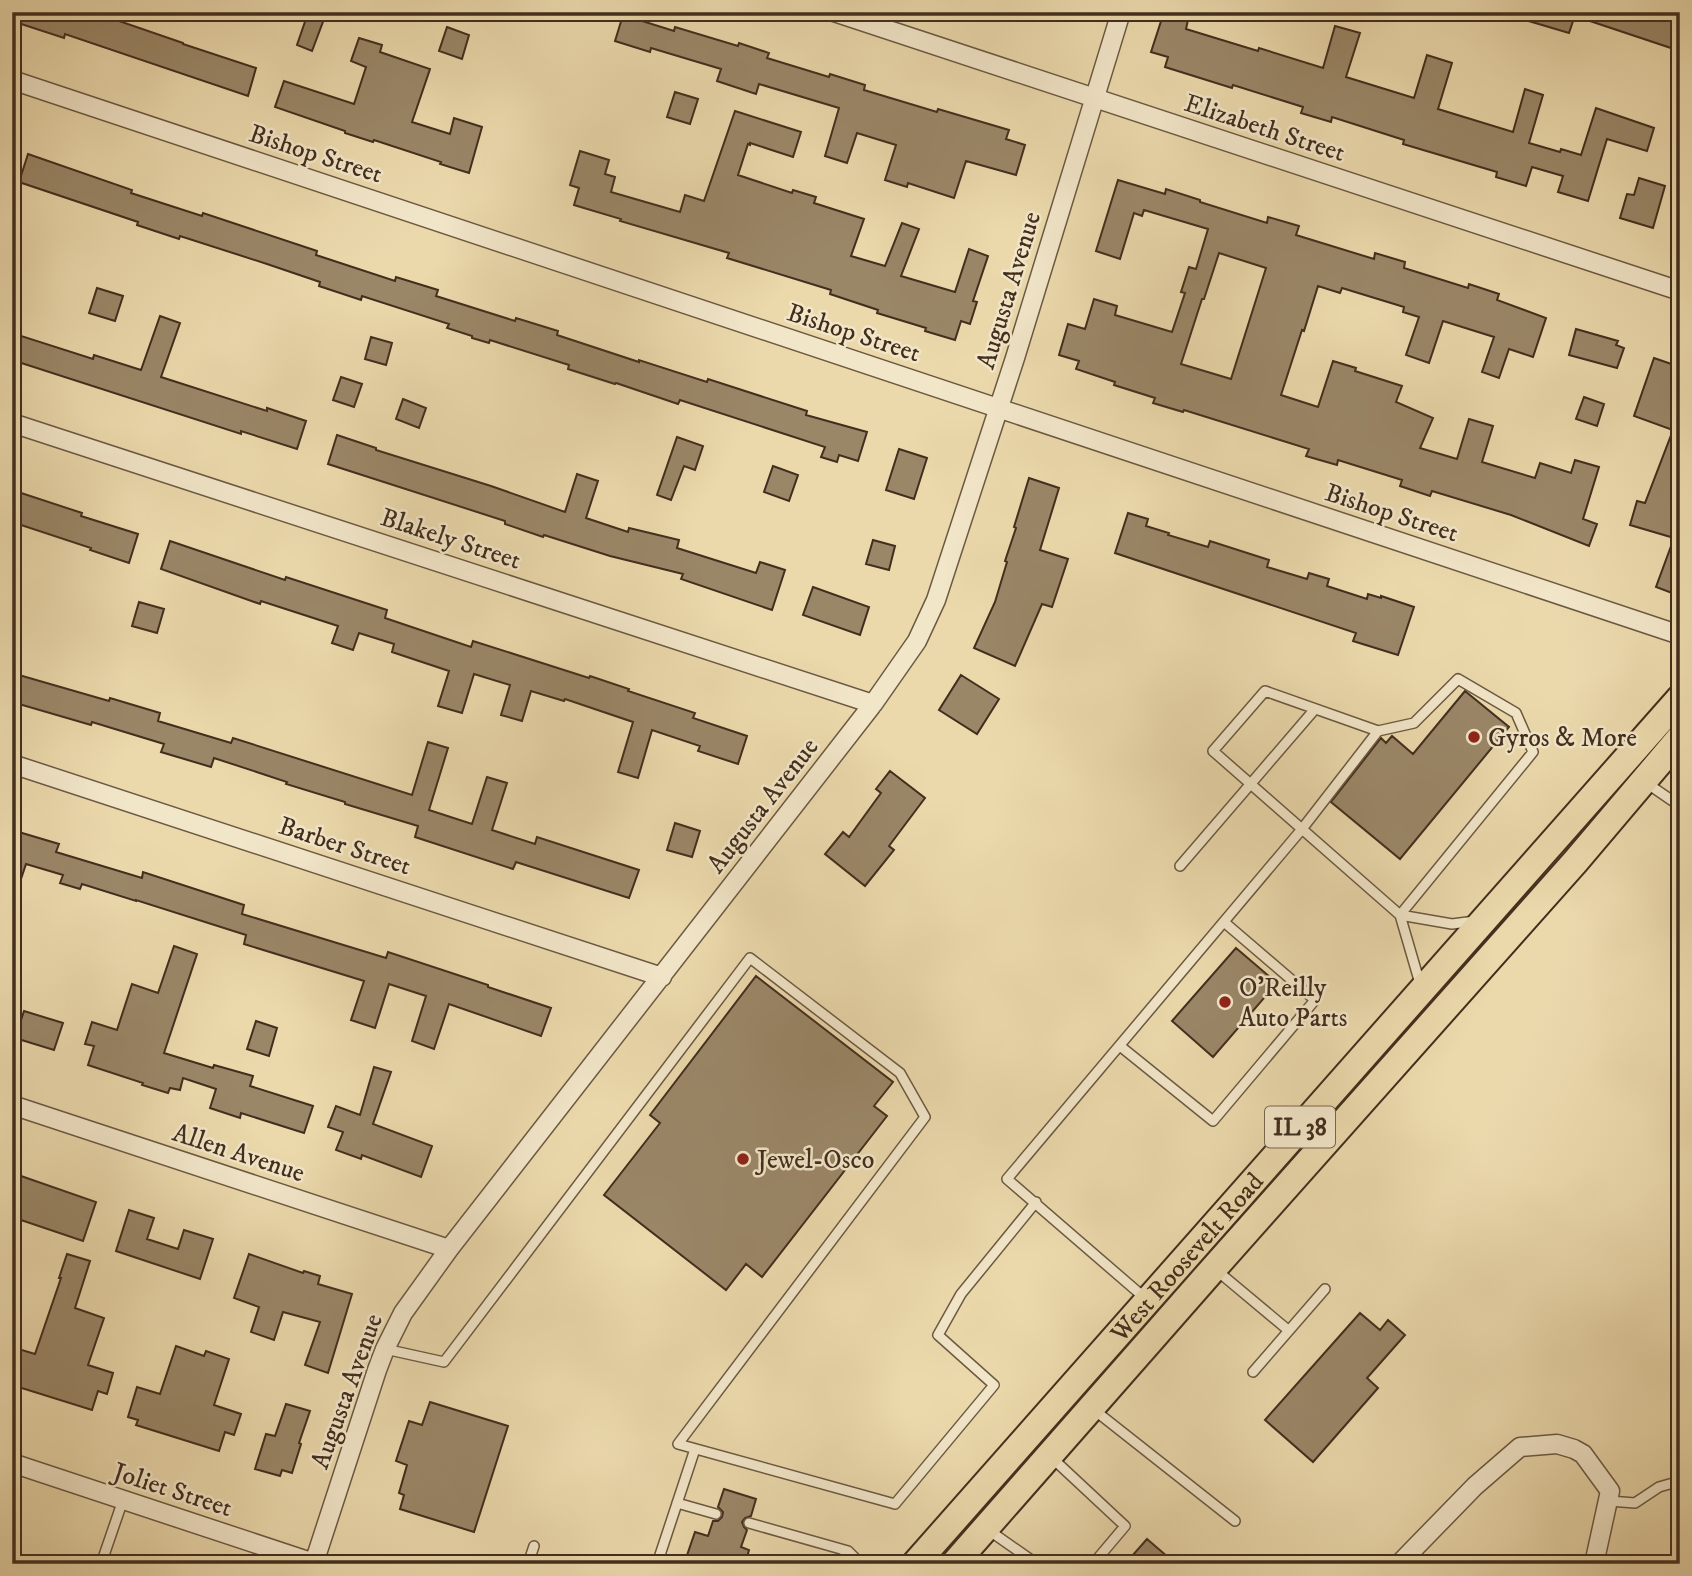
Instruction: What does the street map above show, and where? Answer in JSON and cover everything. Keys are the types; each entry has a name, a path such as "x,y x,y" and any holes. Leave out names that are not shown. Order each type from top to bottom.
{"main road":[{"name":"West Roosevelt Road","path":"915,1564 1680,698"},
{"name":"West Roosevelt Road","path":"960,1560 985,1528 1486,962 1680,738"}],"street":[{"name":"Elizabeth Street","path":"834,12 1680,291"},
{"name":"Augusta Avenue","path":"315,1563 385,1349 407,1306 873,704 917,641 936,600 1121,12"},
{"name":"Bishop Street","path":"12,79 1680,635"},
{"name":"Blakely Street","path":"12,423 873,704"},
{"name":"Barber Street","path":"12,764 662,977"},
{"name":"Allen Avenue","path":"12,1105 449,1249"},
{"path":"1399,1564 1475,1486 1520,1447 1557,1444 1583,1454 1611,1491 1594,1564"},
{"name":"Joliet Street","path":"12,1463 294,1560 315,1563"}],"lane":[{"path":"1400,915 1533,752 1516,713 1458,679 1414,723 1378,731 1265,691 1213,751 1400,915 1452,924 1484,919"},
{"path":"1180,866 1315,709"},
{"path":"1148,1300 1007,1179 1302,829 1378,731"},
{"path":"1644,781 1680,806"},
{"path":"1400,915 1422,990"},
{"path":"1120,1046 1213,1121 1315,1000 1224,922"},
{"path":"385,1349 444,1362 750,958 900,1073 925,1117 678,1444 895,1504 994,1385 938,1335 961,1294 1036,1202"},
{"path":"1214,1268 1288,1331"},
{"path":"1253,1372 1325,1289"},
{"path":"1091,1407 1235,1521"},
{"path":"657,1564 695,1449"},
{"path":"1049,1455 1125,1526 1093,1564"},
{"path":"1609,1501 1635,1503 1659,1487 1680,1481"},
{"path":"101,1564 123,1500"},
{"path":"677,1503 716,1514"},
{"path":"749,1523 848,1551 861,1564"},
{"path":"985,1528 1037,1564"},
{"path":"528,1564 534,1546"},
{"path":"837,1564 848,1551"}],"building":[{"path":"12,12 93,12 256,68 248,96 65,34 64,38 12,21"},
{"path":"1164,12 1188,20 1186,29 1323,68 1335,26 1360,33 1346,77 1414,98 1427,55 1452,63 1438,109 1513,132 1525,89 1543,95 1529,143 1560,152 1561,149 1581,155 1596,108 1654,128 1647,151 1607,139 1588,201 1558,192 1563,176 1532,167 1526,186 1496,177 1497,172 1403,144 1404,140 1332,117 1331,122 1301,113 1303,107 1165,67 1168,57 1151,52"},
{"path":"1516,12 1576,12 1569,33 1515,17"},
{"path":"1576,12 1654,12 1680,20 1680,51 1575,16"},
{"path":"308,13 324,19 312,51 297,45"},
{"path":"623,15 674,31 675,27 738,46 739,43 769,53 767,58 865,85 864,90 1009,130 1006,139 1025,145 1016,175 966,161 954,198 908,183 907,187 885,180 896,145 857,133 847,163 825,156 839,108 759,84 756,94 717,81 721,69 651,48 650,52 615,41"},
{"path":"447,27 469,35 462,59 439,51"},
{"path":"359,38 382,45 380,52 430,69 412,122 450,134 454,118 482,127 469,173 275,107 284,81 354,104 366,67 351,61"},
{"path":"675,92 698,99 690,124 667,117"},
{"path":"735,111 801,132 793,157 748,144 738,175 792,193 793,190 816,197 814,203 864,219 851,256 885,266 902,223 919,229 901,276 955,292 969,249 988,256 973,301 977,302 970,324 961,321 955,340 877,313 878,310 830,294 831,290 727,258 729,253 574,205 579,188 570,185 580,151 609,160 605,174 615,177 611,192 680,212 685,195 704,201"},
{"path":"28,154 132,190 131,193 202,216 203,213 317,251 316,255 395,281 396,277 438,290 436,296 515,321 516,318 558,331 557,335 639,362 707,382 708,379 807,411 806,415 867,432 858,461 839,455 837,462 821,457 825,447 680,400 678,404 568,369 569,365 490,340 489,343 472,338 447,328 449,324 362,296 361,300 319,286 320,282 180,236 179,239 137,225 138,222 19,182"},
{"path":"1639,178 1665,186 1653,228 1620,218 1627,194 1634,195"},
{"path":"1118,180 1165,194 1166,189 1267,223 1268,217 1299,226 1296,235 1374,259 1375,253 1405,262 1404,268 1468,288 1469,284 1499,294 1497,300 1546,318 1533,357 1509,349 1499,378 1482,372 1494,337 1443,321 1429,363 1406,355 1419,317 1403,312 1404,307 1342,288 1340,293 1318,286 1281,395 1318,407 1333,361 1402,386 1396,402 1433,418 1420,448 1457,459 1469,419 1493,426 1482,462 1535,478 1540,463 1571,473 1575,460 1599,467 1583,519 1597,524 1589,546 1511,515 1432,491 1430,496 1400,486 1402,480 1338,460 1337,465 1306,456 1309,449 1153,403 1155,398 1076,369 1079,361 1059,355 1068,324 1085,329 1094,299 1117,306 1115,315 1172,332 1185,293 1181,292 1189,267 1196,269 1208,229 1144,210 1142,216 1134,213 1120,259 1096,251","holes":["1219,253 1266,268 1231,379 1181,364"]},
{"path":"97,288 123,296 115,321 89,313"},
{"path":"160,316 180,323 161,377 306,421 297,449 241,431 241,434 12,360 12,333 93,359 94,355 141,370"},
{"path":"1576,329 1618,341 1616,345 1624,348 1617,368 1569,355"},
{"path":"371,337 392,343 386,365 365,359"},
{"path":"1654,358 1680,367 1680,596 1656,587 1674,538 1630,525 1637,501 1645,503 1673,430 1634,416"},
{"path":"341,377 362,384 354,407 333,400"},
{"path":"1584,397 1604,404 1597,426 1576,419"},
{"path":"403,399 426,408 419,428 396,419"},
{"path":"337,435 565,512 577,474 598,481 586,518 628,532 629,528 679,540 677,548 756,573 760,562 785,570 772,610 681,579 683,574 610,556 544,535 543,537 505,524 505,521 328,464"},
{"path":"677,437 703,446 695,470 684,466 671,500 657,495"},
{"path":"899,449 927,458 914,499 886,490"},
{"path":"773,466 798,475 789,501 764,492"},
{"path":"1029,478 1059,488 1040,550 1068,559 1052,607 1042,604 1015,666 974,648 995,602"},
{"path":"12,490 138,534 129,563 12,522"},
{"path":"1128,513 1148,519 1146,526 1169,533 1168,535 1208,547 1210,541 1269,560 1267,567 1307,579 1309,573 1329,579 1327,586 1367,599 1368,594 1381,596 1414,607 1398,655 1353,641 1356,633 1115,553"},
{"path":"873,540 895,546 889,570 866,564"},
{"path":"170,541 285,580 286,577 387,610 385,618 471,647 473,641 589,678 590,676 695,713 693,718 747,736 738,764 698,751 700,746 652,730 638,778 618,772 633,722 565,699 564,701 531,691 522,721 501,715 510,685 474,674 462,713 438,706 449,671 392,652 394,644 359,633 353,650 332,643 338,626 261,601 260,604 161,569"},
{"path":"813,587 869,607 860,635 803,615"},
{"path":"139,602 164,609 157,633 132,626"},
{"path":"12,673 160,713 158,721 231,743 233,738 412,795 428,742 448,748 429,810 472,824 487,777 507,783 492,830 535,844 537,837 639,870 629,898 516,862 513,869 415,837 418,826 345,804 286,784 287,782 214,758 211,767 161,752 164,744 12,702"},
{"path":"961,675 999,699 977,734 939,710"},
{"path":"1465,691 1509,727 1400,859 1331,802 1381,738 1386,743 1392,736 1413,754"},
{"path":"890,771 925,798 889,846 894,850 865,886 825,854 843,832 849,837 881,793 876,789"},
{"path":"675,823 700,831 692,857 667,850"},
{"path":"12,830 59,844 56,852 142,878 143,872 244,905 242,914 386,958 388,952 551,1008 541,1036 449,1004 434,1049 412,1041 426,996 389,984 375,1028 351,1020 364,981 244,944 246,935 82,884 80,889 60,883 63,875 26,864 16,894 12,894"},
{"path":"174,946 197,954 164,1053 213,1068 214,1065 253,1076 250,1086 313,1106 304,1133 241,1113 240,1118 210,1108 216,1089 183,1078 180,1090 170,1088 168,1093 88,1065 94,1046 85,1044 92,1022 117,1030 132,984 158,993"},
{"name":"O'Reilly Auto Parts","path":"1236,948 1277,983 1213,1057 1172,1021"},
{"name":"Jewel-Osco","path":"756,976 893,1082 874,1106 887,1116 762,1277 746,1264 726,1290 604,1195 660,1123 650,1115"},
{"path":"24,1011 63,1023 54,1050 15,1038"},
{"path":"256,1021 277,1028 269,1056 247,1049"},
{"path":"374,1067 391,1072 373,1124 432,1146 421,1177 362,1155 361,1159 336,1150 343,1132 328,1127 336,1106 360,1115"},
{"path":"21,1176 96,1202 83,1241 12,1217 12,1180 19,1182"},
{"path":"129,1210 154,1218 147,1239 178,1249 184,1230 213,1239 200,1279 116,1251"},
{"path":"67,1254 90,1261 75,1308 104,1318 88,1365 113,1373 107,1394 98,1391 92,1410 12,1385 12,1347 35,1354"},
{"path":"249,1254 303,1273 304,1271 320,1276 318,1284 352,1294 328,1373 305,1365 320,1322 283,1312 274,1340 251,1332 259,1307 234,1298"},
{"path":"1360,1313 1380,1330 1388,1320 1405,1335 1367,1378 1378,1388 1313,1462 1265,1420"},
{"path":"176,1346 204,1356 206,1351 229,1359 214,1405 241,1414 234,1435 225,1432 219,1451 136,1425 138,1420 128,1417 137,1387 160,1394"},
{"path":"430,1402 508,1426 474,1532 400,1509 404,1495 399,1493 407,1465 396,1461 409,1421 422,1425"},
{"path":"286,1404 310,1411 292,1473 282,1470 280,1476 255,1469 266,1434 275,1436"},
{"path":"724,1489 756,1499 751,1516 742,1522 747,1530 741,1547 749,1550 745,1564 684,1564 695,1532 708,1536 713,1521 722,1517 723,1512 718,1507"},
{"path":"1147,1539 1176,1564 1125,1564"}],"place":[{"name":"Gyros & More","path":"1474,737"},
{"name":"O'Reilly Auto Parts","path":"1225,1002"},
{"name":"Jewel-Osco","path":"743,1159"}]}
